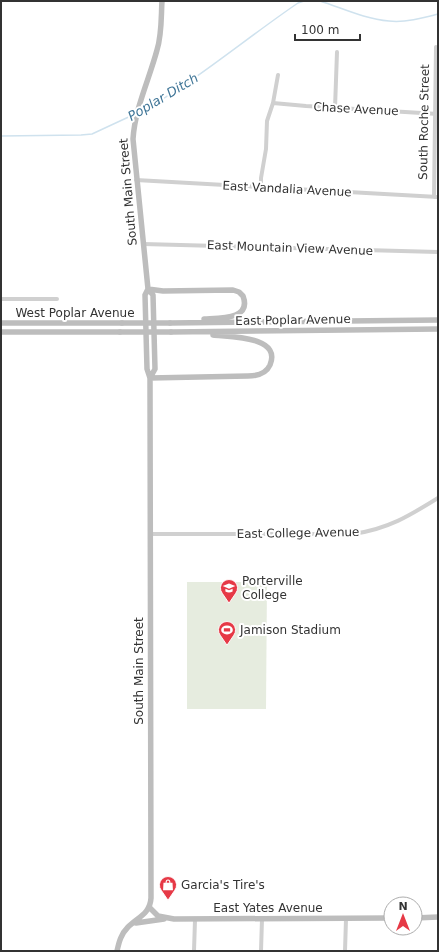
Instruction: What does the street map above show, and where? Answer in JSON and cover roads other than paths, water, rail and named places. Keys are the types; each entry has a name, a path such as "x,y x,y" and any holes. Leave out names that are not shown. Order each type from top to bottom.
{"main road":[{"name":"South Main Street","path":"150,378 155,369 153,295 148,289 133,144 135,123 140,102 158,47 161,27 162,1"},
{"name":"South Main Street","path":"148,289 144,295 147,369 150,378 151,892 149,907"},
{"path":"148,289 233,290 242,294 244,298 243,309 235,316 170,323"},
{"name":"East Poplar Avenue","path":"150,323 438,320"},
{"name":"West Poplar Avenue","path":"1,323 150,323"},
{"name":"East Poplar Avenue","path":"149,332 438,329"},
{"name":"West Poplar Avenue","path":"1,332 149,332"},
{"path":"150,378 253,376 264,372 270,365 270,351 261,342 193,332"},
{"path":"117,951 122,935 130,925 144,915 149,907"},
{"name":"East Yates Avenue","path":"149,907 158,916 194,920 383,918"},
{"path":"423,918 436,917"},
{"path":"130,925 144,921 169,918"}],"street":[{"name":"South Roche Street","path":"436,47 436,197"},
{"path":"335,108 337,52"},
{"path":"261,187 261,178 266,150 267,121 273,103 278,75"},
{"name":"Chase Avenue","path":"273,103 436,114"},
{"name":"East Vandalia Avenue","path":"136,180 436,197"},
{"name":"East Mountain View Avenue","path":"143,244 438,252"},
{"path":"1,299 57,299"},
{"name":"East College Avenue","path":"150,534 353,534 386,527 438,498"},
{"path":"261,951 262,919"},
{"path":"345,951 346,919"},
{"path":"194,920 194,951"}],"waterway":[{"name":"Poplar Ditch","path":"139,113 180,88 278,17 298,3 304,1"},
{"name":"Poplar Ditch","path":"320,1 362,16 389,21 407,21 438,14"},
{"name":"Poplar Ditch","path":"1,136 92,134 135,114"}],"place":[{"name":"Porterville College","path":"229,603"},
{"name":"Jamison Stadium","path":"227,645"},
{"name":"Garcia's Tire's","path":"168,900"}]}
